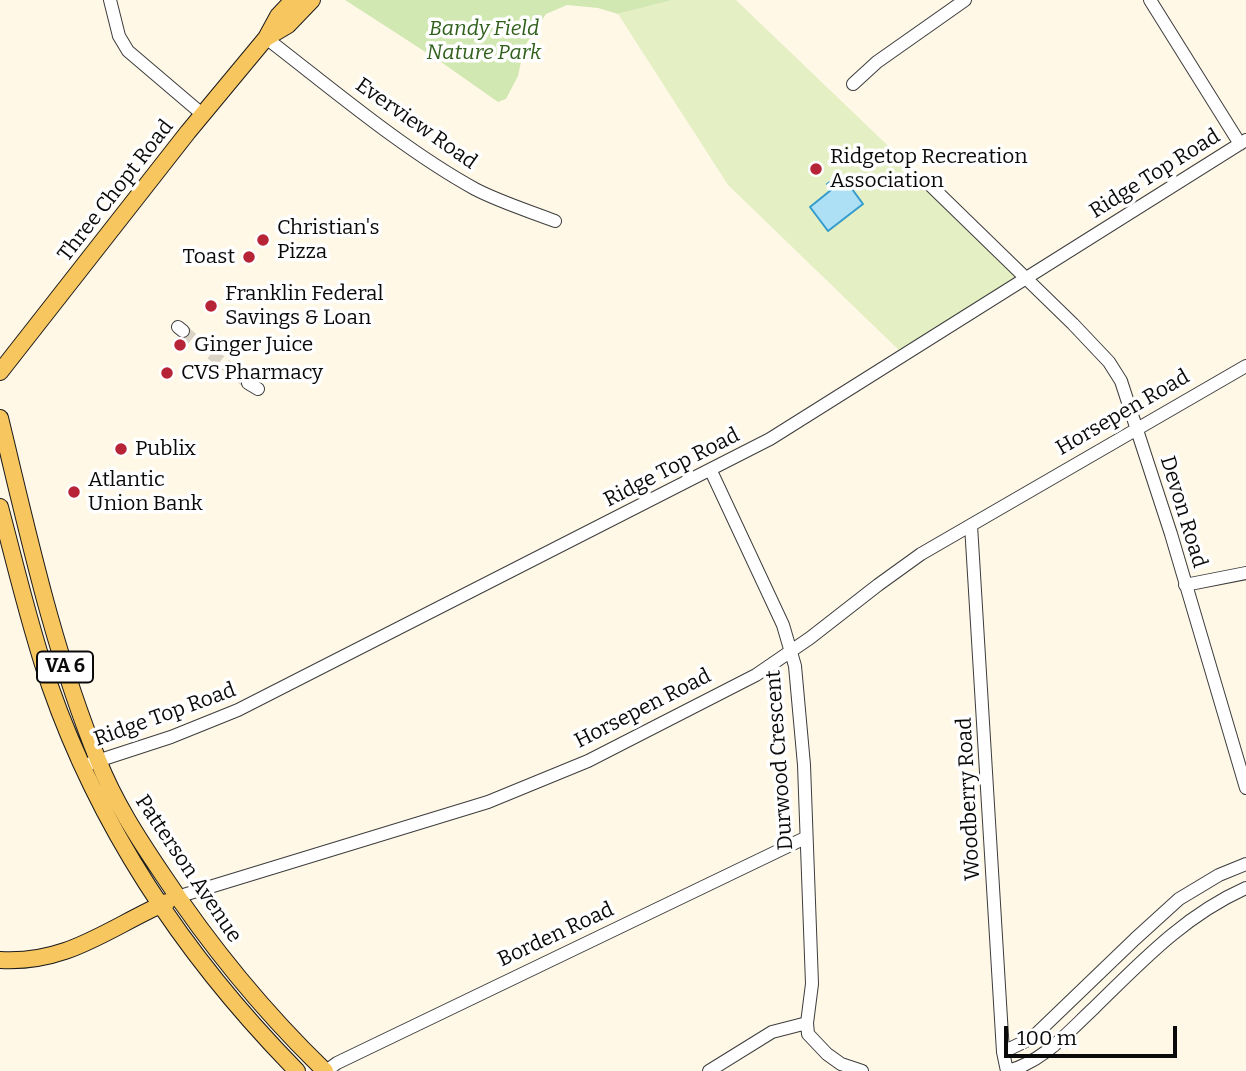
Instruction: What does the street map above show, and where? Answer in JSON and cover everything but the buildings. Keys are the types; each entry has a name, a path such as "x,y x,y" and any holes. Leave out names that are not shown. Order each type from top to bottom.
{"main road":[{"name":"Three Chopt Road","path":"0,372 202,114 266,38 278,16 293,0"},
{"name":"Three Chopt Road","path":"266,38 288,25 312,0"},
{"name":"Patterson Avenue","path":"0,418 48,613 90,763 128,854 160,905 221,988 297,1071"},
{"name":"Patterson Avenue","path":"0,507 36,645 54,697 90,763 177,897 259,1003 326,1071"},
{"name":"Horsepen Road","path":"0,960 41,958 80,947 177,897"}],"street":[{"path":"110,0 119,36 128,51 202,114"},
{"path":"853,84 877,62 965,0"},
{"path":"1150,0 1243,142"},
{"name":"Everview Road","path":"266,38 390,132 456,178 478,191 555,222"},
{"name":"Ridge Top Road","path":"90,763 171,737 238,710 711,471 824,407 1243,142"},
{"name":"Devon Road","path":"929,183 1109,362 1121,381 1246,788"},
{"name":"Horsepen Road","path":"177,897 450,815 538,783 599,756 756,675 921,554 1246,366"},
{"name":"Durwood Crescent","path":"711,471 783,625 800,700 813,984 807,1023"},
{"name":"Woodberry Road","path":"971,525 1003,1052 1008,1071"},
{"path":"1185,585 1246,573"},
{"name":"Borden Road","path":"326,1071 426,1018 805,838"},
{"path":"1003,1052 1032,1038 1179,899 1219,875 1246,863"},
{"path":"1008,1071 1027,1066 1055,1045 1180,927 1218,901 1246,888"},
{"path":"709,1071 772,1032 807,1023 808,1034 817,1046 841,1064 862,1071"}],"green space":[{"name":"Bandy Field Nature Park","path":"345,0 673,0 618,14 598,8 567,5 546,14 524,47 518,76 506,99 498,102"},
{"name":"Ridgetop Recreation Association","path":"673,0 736,0 1027,279 905,356 728,185 618,14"}],"water":[{"path":"841,174 863,204 828,231 810,207 831,190 827,184"}],"tunnel":[{"path":"183,331 248,383"}],"place":[{"name":"Ridgetop Recreation Association","path":"816,169"},
{"name":"Christian's Pizza","path":"263,240"},
{"name":"Toast","path":"249,257"},
{"name":"Franklin Federal Savings & Loan","path":"211,306"},
{"name":"Ginger Juice","path":"180,345"},
{"name":"CVS Pharmacy","path":"167,373"},
{"name":"Publix","path":"121,449"},
{"name":"Atlantic Union Bank","path":"74,492"}]}
